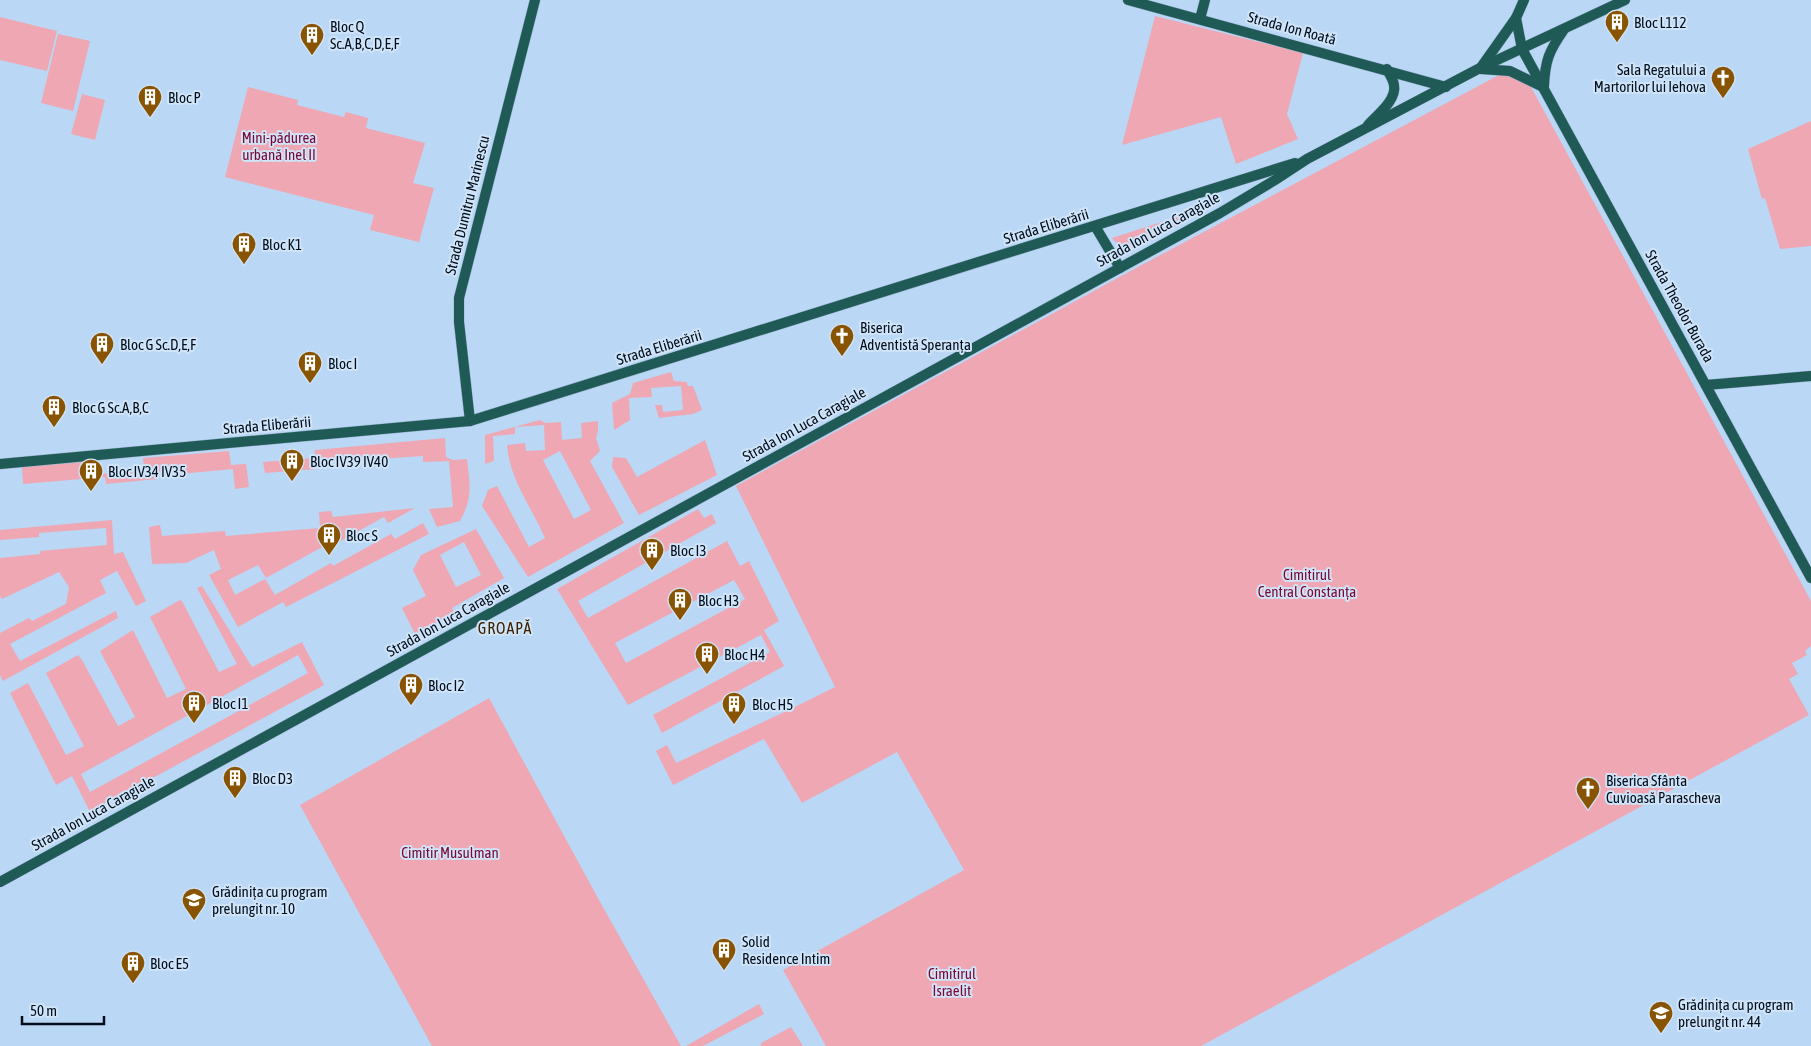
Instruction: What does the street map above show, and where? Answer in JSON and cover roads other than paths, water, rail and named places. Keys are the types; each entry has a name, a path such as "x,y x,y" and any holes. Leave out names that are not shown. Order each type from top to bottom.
{"street":[{"name":"Strada Dumitru Marinescu","path":"470,421 459,298 535,0"},
{"name":"Strada Ion Roată","path":"1128,0 1446,86"},
{"path":"1200,19 1205,0"},
{"path":"1480,68 1516,18 1524,0"},
{"name":"Strada Ion Luca Caragiale","path":"0,882 1120,268 1275,180 1307,159 1480,68 1625,0"},
{"name":"Strada Theodor Burada","path":"1516,18 1522,49 1811,578"},
{"path":"1480,68 1510,71 1544,87 1546,60 1550,50 1564,29"},
{"path":"1364,130 1394,94 1394,85 1387,69"},
{"name":"Strada Eliberării","path":"0,464 470,421 1307,159"},
{"path":"1095,226 1120,268"},
{"path":"1706,385 1811,376"}],"place":[{"name":"Bloc L112","path":"1617,43"},
{"name":"Bloc Q Sc.A,B,C,D,E,F","path":"312,56"},
{"name":"Sala Regatului a Martorilor lui Iehova","path":"1723,99"},
{"name":"Bloc P","path":"150,118"},
{"name":"Bloc K1","path":"244,265"},
{"name":"Biserica Adventistă Speranța","path":"842,357"},
{"name":"Bloc G Sc.D,E,F","path":"102,365"},
{"name":"Bloc I","path":"310,384"},
{"name":"Bloc G Sc.A,B,C","path":"54,428"},
{"name":"Bloc IV39 IV40","path":"292,482"},
{"name":"Bloc IV34 IV35","path":"91,492"},
{"name":"Bloc S","path":"329,556"},
{"name":"Bloc I3","path":"652,571"},
{"name":"Bloc H3","path":"680,621"},
{"name":"Bloc H4","path":"707,675"},
{"name":"Bloc I2","path":"411,706"},
{"name":"Bloc I1","path":"194,724"},
{"name":"Bloc H5","path":"734,725"},
{"name":"Bloc D3","path":"235,799"},
{"name":"Biserica Sfânta Cuvioasă Parascheva","path":"1588,810"},
{"name":"Grădinița cu program prelungit nr. 10","path":"194,921"},
{"name":"Solid Residence Intim","path":"724,971"},
{"name":"Bloc E5","path":"133,984"},
{"name":"Grădinița cu program prelungit nr. 44","path":"1661,1034"}],"district":[{"name":"GROAPĂ","path":"505,628"}],"park label":[{"name":"Mini-pădurea urbană Inel II","path":"279,146"},
{"name":"Cimitirul Central Constanța","path":"1307,582"},
{"name":"Cimitir Musulman","path":"450,852"},
{"name":"Cimitirul Israelit","path":"952,982"}]}
